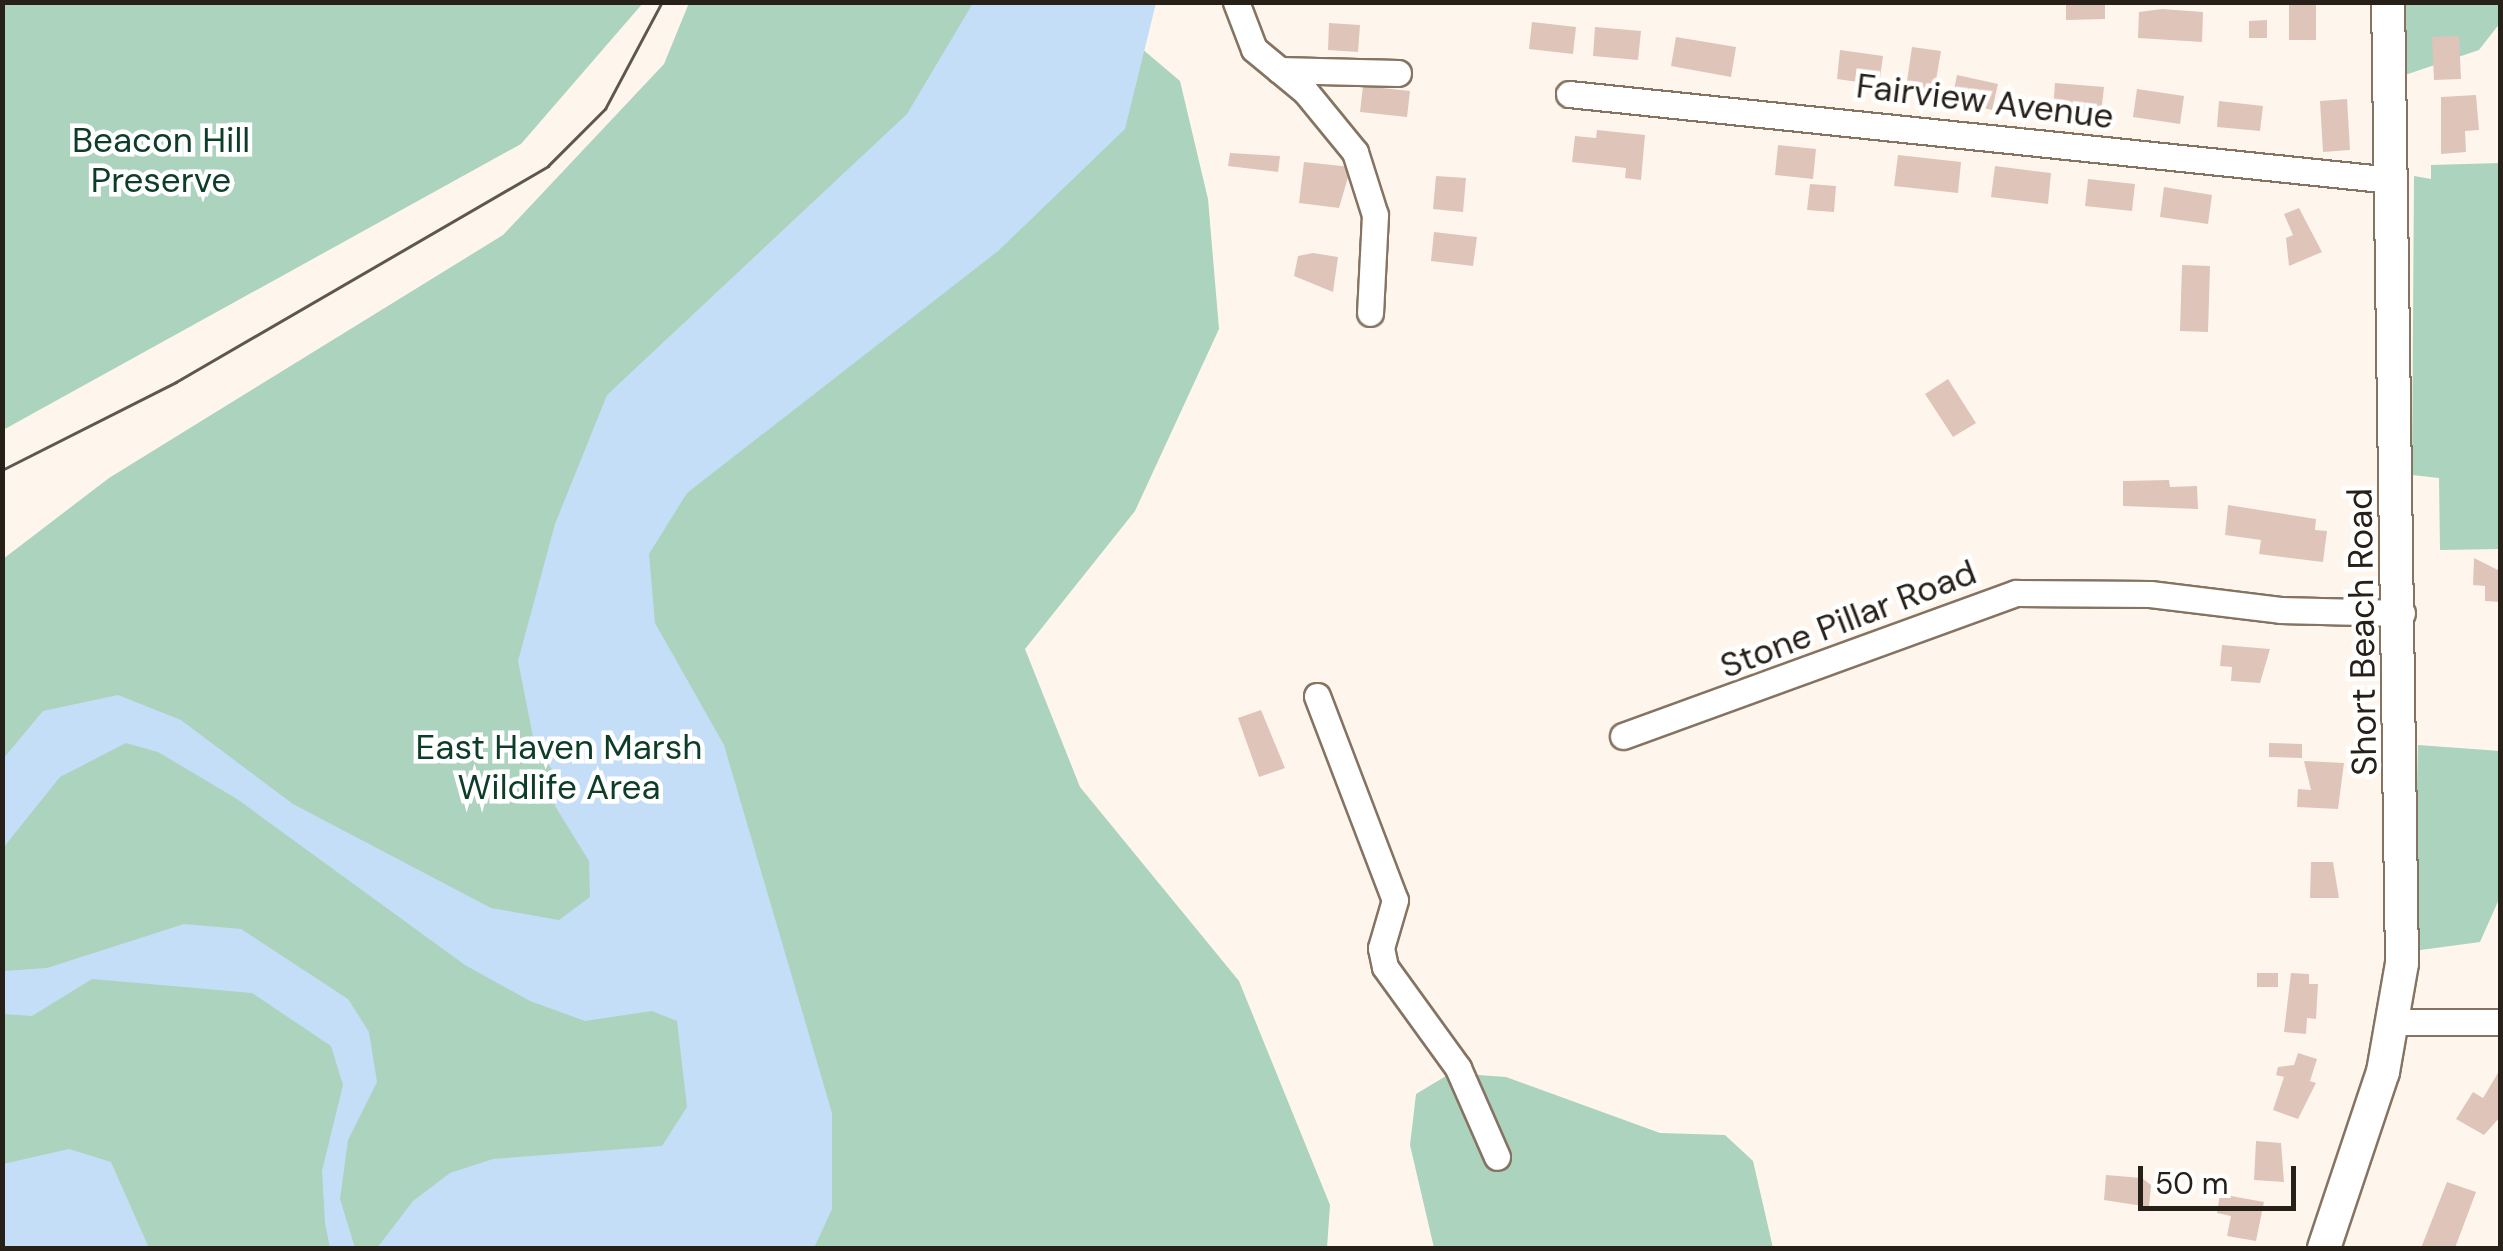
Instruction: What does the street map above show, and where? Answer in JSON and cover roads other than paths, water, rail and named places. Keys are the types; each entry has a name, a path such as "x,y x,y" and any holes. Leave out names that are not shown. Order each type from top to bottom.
{"main road":[{"name":"Short Beach Road","path":"2324,1248 2394,1022 2405,900 2388,2"}],"street":[{"path":"1236,2 1254,49 1336,124 1370,187 1370,313"},
{"path":"1279,70 1398,73"},
{"name":"Fairview Avenue","path":"1569,94 2392,180"},
{"name":"Stone Pillar Road","path":"1622,736 2016,593 2150,594 2280,610 2402,613"},
{"path":"1317,696 1395,900 1382,948 1385,967 1458,1068 1498,1158"},
{"path":"2394,1022 2500,1022"}],"water":[{"path":"973,3 1156,3 1125,129 998,251 687,493 649,554 655,623 724,745 832,1113 832,1209 814,1248 377,1248 413,1201 450,1173 493,1159 662,1146 687,1107 677,1021 652,1011 585,1021 530,1001 465,965 237,799 158,752 126,743 60,777 3,848 3,759 43,711 118,695 181,720 293,804 491,908 559,920 590,897 589,861 555,806 557,774 536,752 518,661 555,524 607,395 907,114"},
{"path":"184,924 241,929 348,999 369,1032 377,1082 348,1140 340,1199 355,1248 330,1248 325,1223 322,1171 343,1085 331,1046 252,993 92,979 32,1016 3,1014 3,971 47,968"},
{"path":"69,1149 111,1162 149,1248 3,1248 3,1164"}],"tram line":[{"path":"2,470 176,382 548,166 605,109 662,2"}],"park label":[{"name":"Beacon Hill Preserve","path":"161,160"},
{"name":"East Haven Marsh Wildlife Area","path":"559,767"}]}
